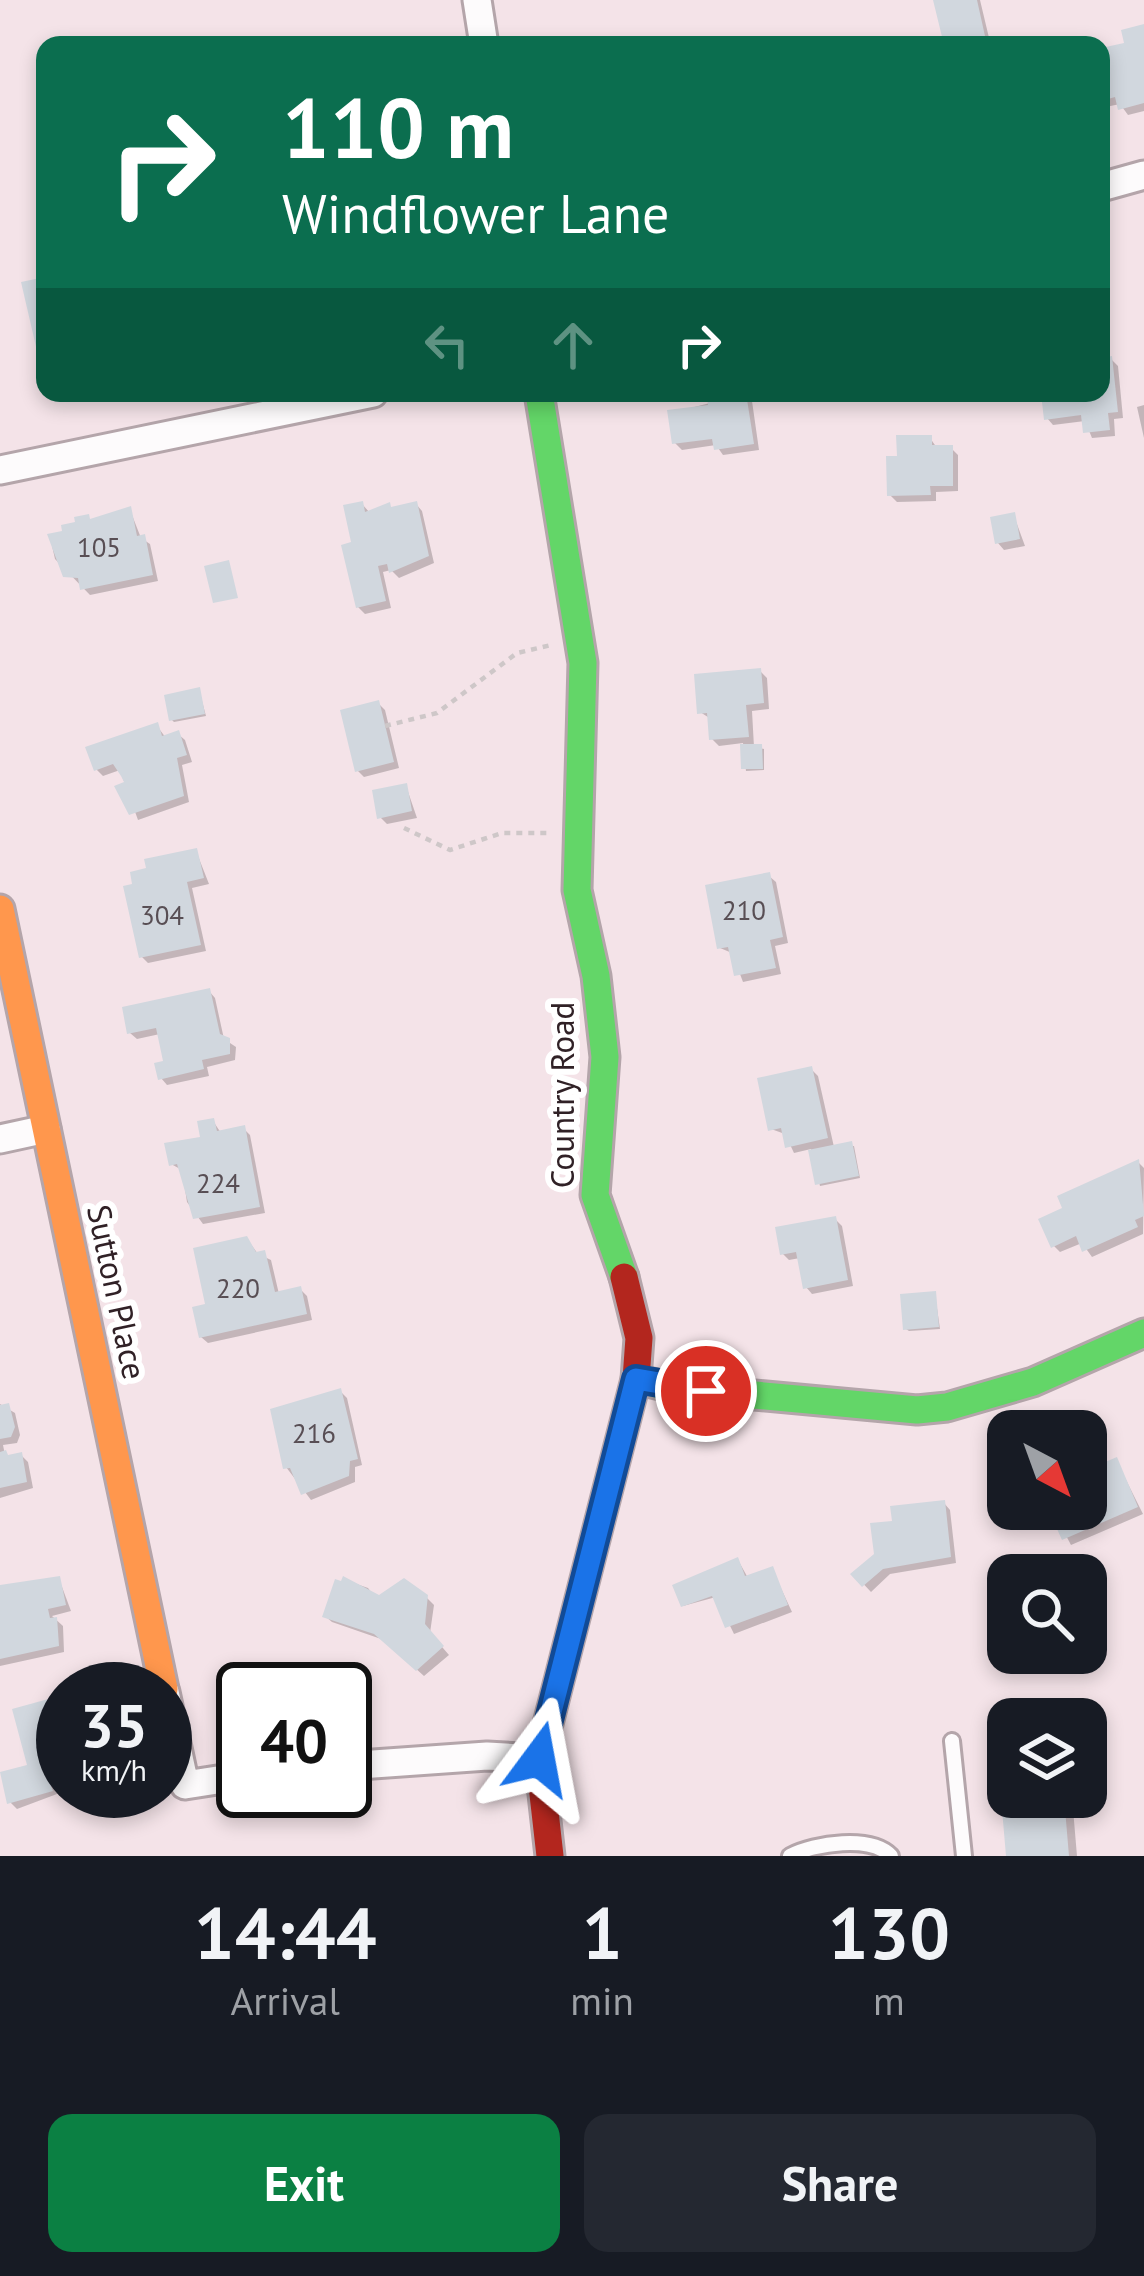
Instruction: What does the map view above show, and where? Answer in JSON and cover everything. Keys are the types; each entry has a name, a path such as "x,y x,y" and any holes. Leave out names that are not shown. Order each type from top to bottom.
{"street":[{"path":"478,0 483,36"},
{"path":"1110,184 1144,175"},
{"path":"0,470 329,402"},
{"name":"Country Road","path":"541,402 580,638 585,708 577,832 580,922 596,976 604,1057 595,1196 628,1286 639,1338 636,1379 539,1759 550,1856"},
{"name":"Sutton Place","path":"0,909 159,1662"},
{"path":"0,1139 46,1129"},
{"path":"636,1379 668,1388 916,1410 952,1408 986,1400 1144,1333"},
{"path":"372,1764 487,1756 539,1759"}],"lane":[{"path":"952,1741 964,1856"},
{"path":"790,1856 866,1843 881,1846 891,1856"}],"path":[{"path":"385,726 436,713 517,653 580,638"},
{"path":"404,828 450,850 502,833 577,832"}],"building":[{"path":"933,0 977,0 985,36 942,36"},
{"path":"1144,24 1144,103 1118,110 1115,97 1110,98 1110,46 1124,43 1121,30"},
{"path":"36,279 36,347 21,282"},
{"path":"1110,356 1118,412 1108,413 1110,430 1083,433 1081,415 1044,420 1042,402 1110,402"},
{"path":"747,402 754,444 714,450 712,439 672,444 667,410"},
{"path":"896,435 932,435 932,445 953,445 953,486 930,486 931,495 887,496 886,456 897,456"},
{"path":"363,501 365,512 390,502 391,507 417,501 429,556 389,573 387,564 378,566 386,601 356,608 341,545 351,542 343,505"},
{"path":"131,506 137,536 145,534 153,575 80,590 78,578 63,577 47,534 62,531 61,525 75,522 74,517 89,514 90,519"},
{"path":"1015,512 1020,539 995,544 990,517"},
{"path":"229,560 238,598 213,603 204,566"},
{"path":"761,668 764,703 746,705 749,737 709,740 707,713 697,714 694,674"},
{"path":"200,687 205,714 169,721 164,695"},
{"path":"379,700 394,762 355,772 340,710"},
{"path":"158,722 162,736 179,730 187,755 177,758 184,796 129,815 114,786 124,782 121,776 113,764 94,771 85,747"},
{"path":"740,744 762,744 763,769 741,769"},
{"path":"407,783 412,811 377,819 372,790"},
{"path":"197,848 204,878 187,882 201,945 139,958 123,886 132,884 130,872 146,868 144,859"},
{"path":"770,872 783,937 770,940 776,968 734,976 728,947 717,949 705,885"},
{"path":"210,988 220,1034 230,1038 230,1054 202,1060 204,1069 158,1080 154,1063 163,1061 156,1028 127,1034 122,1007"},
{"path":"812,1066 828,1138 785,1148 781,1128 768,1131 757,1078"},
{"path":"214,1118 217,1131 245,1125 260,1207 193,1219 177,1164 169,1166 164,1143 200,1137 197,1121"},
{"path":"852,1141 859,1176 815,1185 808,1150"},
{"path":"1139,1159 1144,1216 1135,1220 1138,1227 1082,1252 1076,1236 1051,1248 1038,1219 1062,1208 1057,1196"},
{"path":"836,1216 848,1280 803,1289 796,1252 780,1255 775,1227"},
{"path":"247,1236 256,1252 265,1250 275,1292 301,1286 307,1314 199,1338 192,1307 205,1304 193,1248"},
{"path":"936,1291 939,1327 903,1330 900,1294"},
{"path":"341,1388 358,1459 350,1461 349,1476 301,1495 290,1468 283,1469 270,1409"},
{"path":"9,1403 15,1427 11,1437 0,1439 0,1405"},
{"path":"6,1450 8,1455 22,1452 27,1482 0,1488 0,1452"},
{"path":"1117,1457 1138,1507 1107,1520 1107,1461"},
{"path":"945,1500 951,1557 883,1569 862,1587 850,1574 874,1554 870,1523 892,1521 890,1506"},
{"path":"1057,1530 1085,1530 1062,1540"},
{"path":"738,1557 745,1576 773,1566 788,1605 725,1628 712,1596 681,1607 672,1585"},
{"path":"60,1576 66,1605 48,1609 50,1618 57,1617 59,1646 0,1659 0,1585"},
{"path":"343,1576 379,1595 404,1578 428,1595 425,1624 444,1646 416,1671 374,1634 322,1617 335,1579 341,1581"},
{"path":"36,1702 36,1796 7,1804 0,1772 27,1765 12,1709"},
{"path":"1003,1818 1066,1818 1069,1856 1006,1856"}],"traffic: fast":[{"path":"540,402 583,663 577,890 596,976 605,1057 595,1195 624,1277"},
{"path":"636,1379 668,1387 917,1410 947,1407 1033,1382 1144,1333"}],"traffic: slow":[{"path":"0,909 158,1662"}],"traffic: jam":[{"path":"550,1856 539,1759 636,1379 639,1338 624,1277"}],"route":[{"path":"539,1759 577,1595 636,1379 706,1391"}]}
